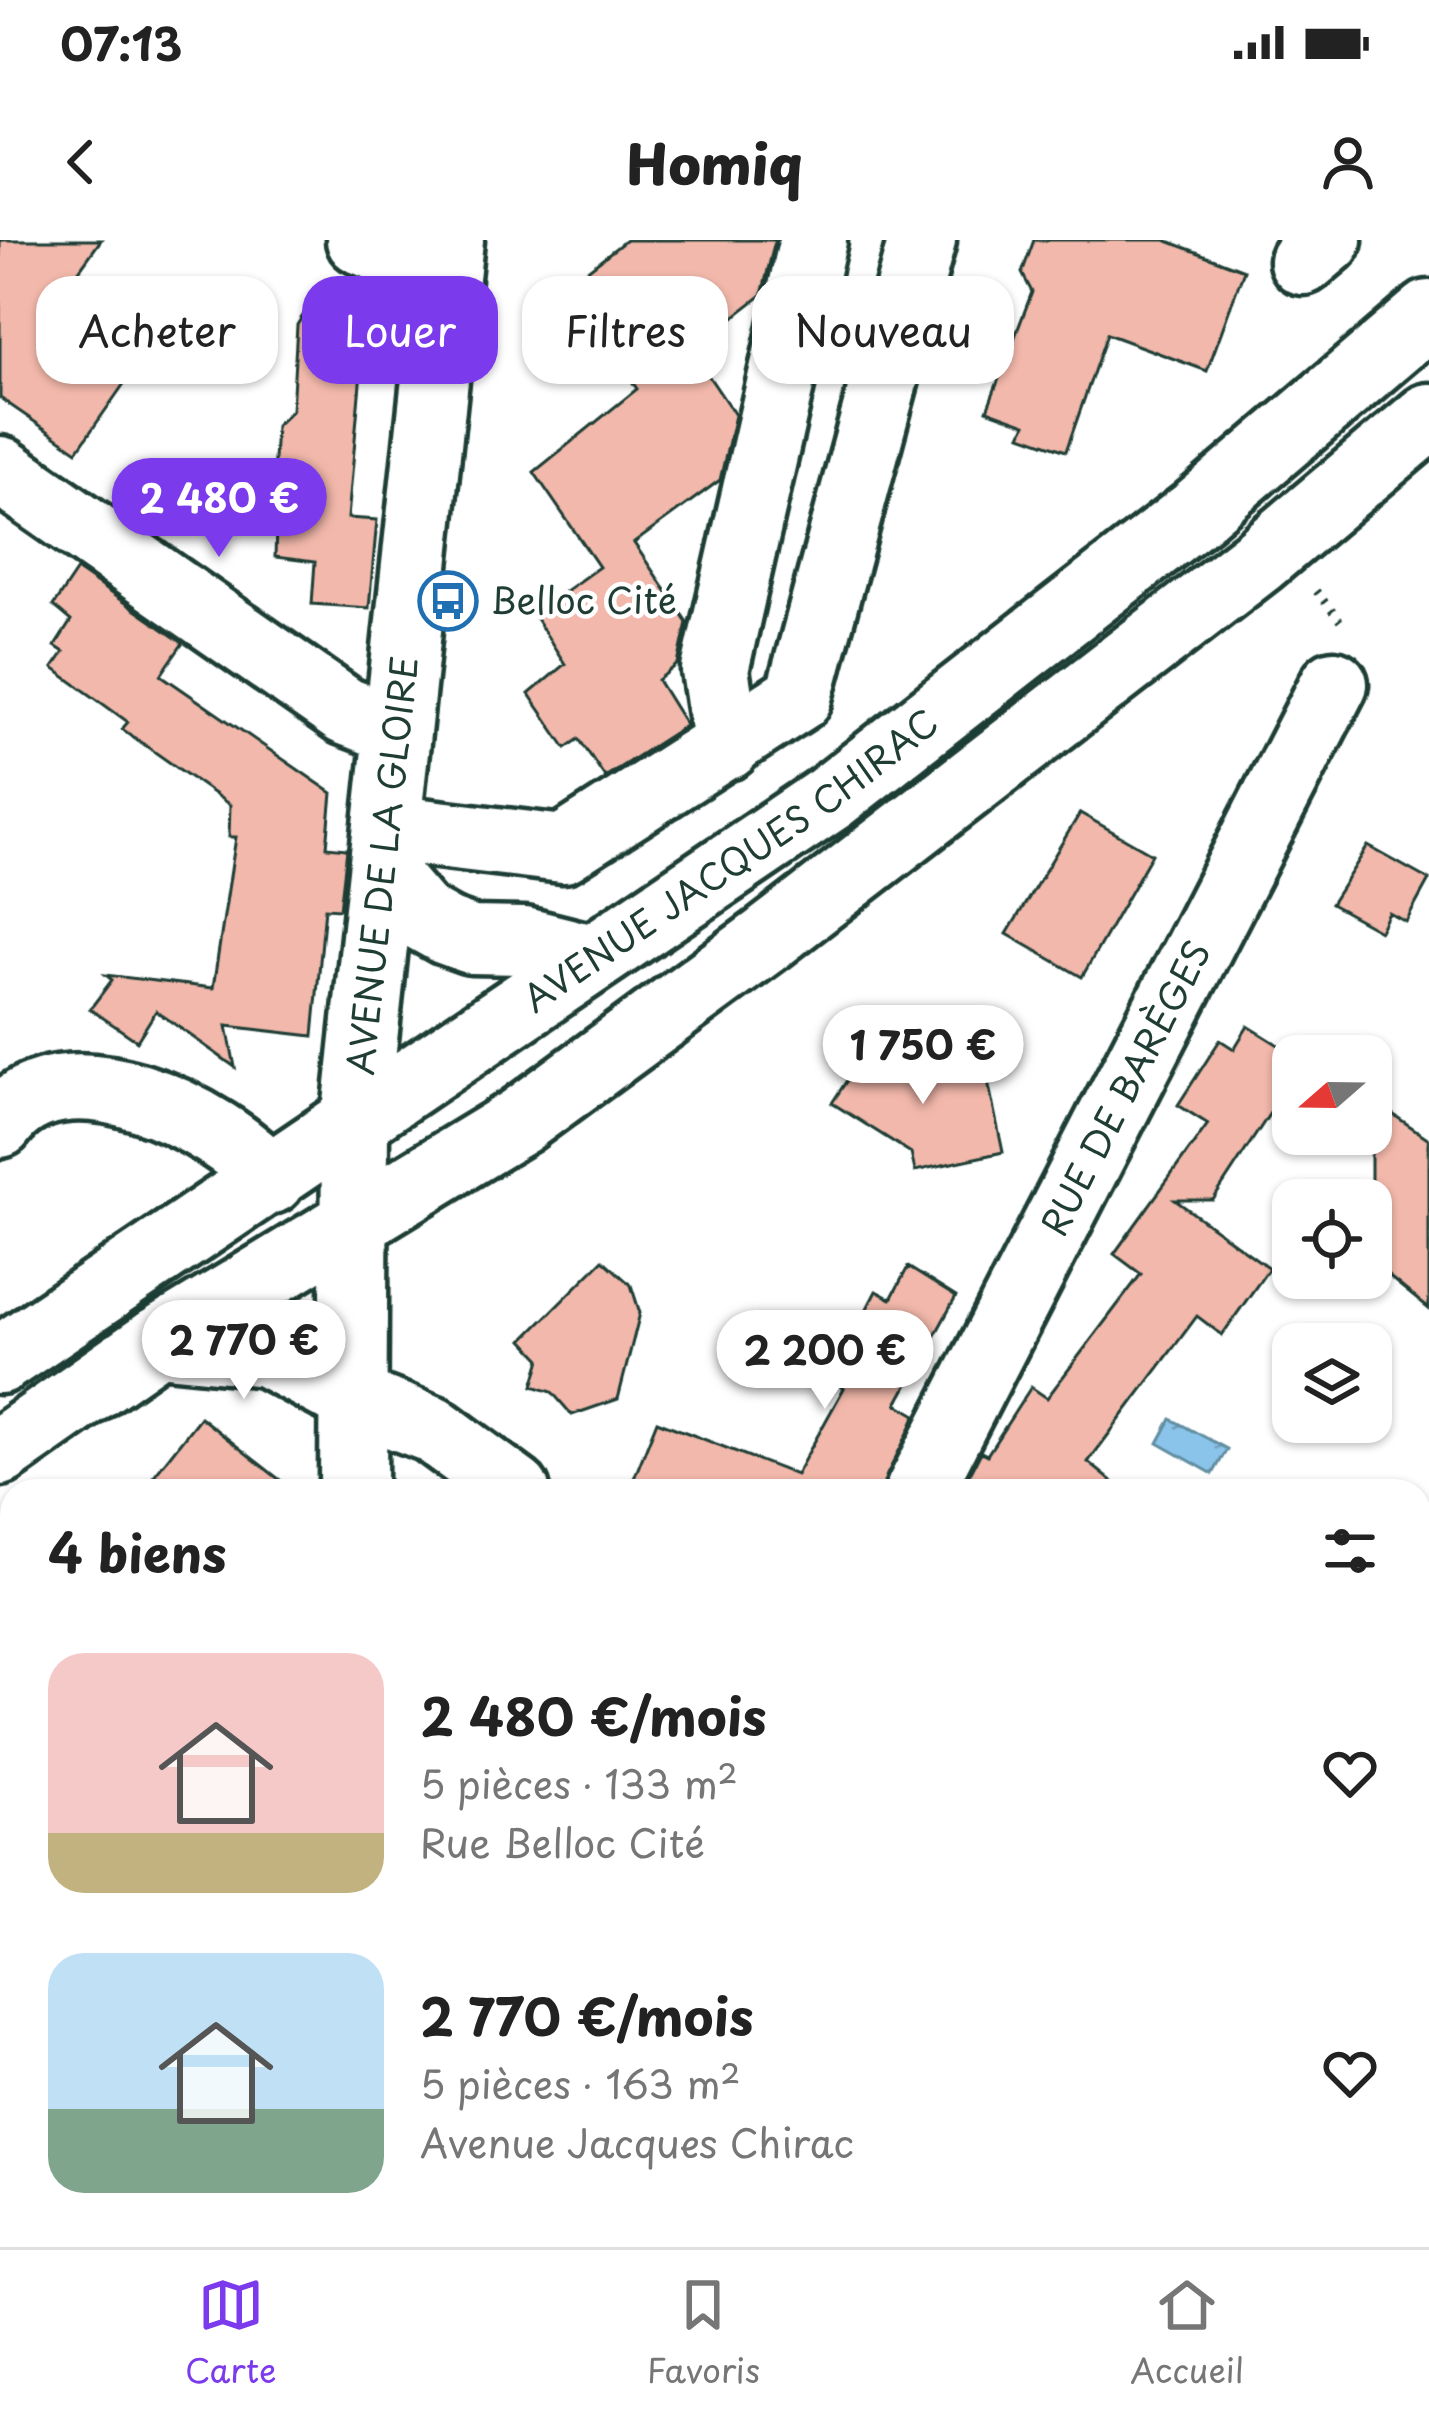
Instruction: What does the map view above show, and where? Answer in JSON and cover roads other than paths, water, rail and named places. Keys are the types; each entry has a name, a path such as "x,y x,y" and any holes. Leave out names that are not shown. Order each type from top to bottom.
{"main road":[{"path":"727,746 715,670 813,240"},
{"path":"592,958 524,941 471,940 446,932 421,917 385,851 563,849 799,698 922,240"},
{"name":"AVENUE DE LA GLOIRE","path":"353,1479 355,1123 396,730 404,246"},
{"name":"AVENUE JACQUES CHIRAC","path":"0,1360 830,798 1197,512 1429,314"},
{"name":"AVENUE JACQUES CHIRAC","path":"0,1452 157,1342 520,1121 769,938 1240,575 1429,417"},
{"path":"0,470 345,711 396,730"},
{"name":"RUE DE BARÈGES","path":"925,1479 1338,654"},
{"path":"0,1124 11,1108 52,1090 95,1087 161,1105 218,1134 252,1157 271,1180"},
{"path":"157,1342 266,1353 352,1399 432,1429 500,1479"}],"water":[{"path":"1171,1419 1227,1449 1213,1474 1158,1443"}],"place":[{"name":"Belloc Cité","path":"448,601"}]}
